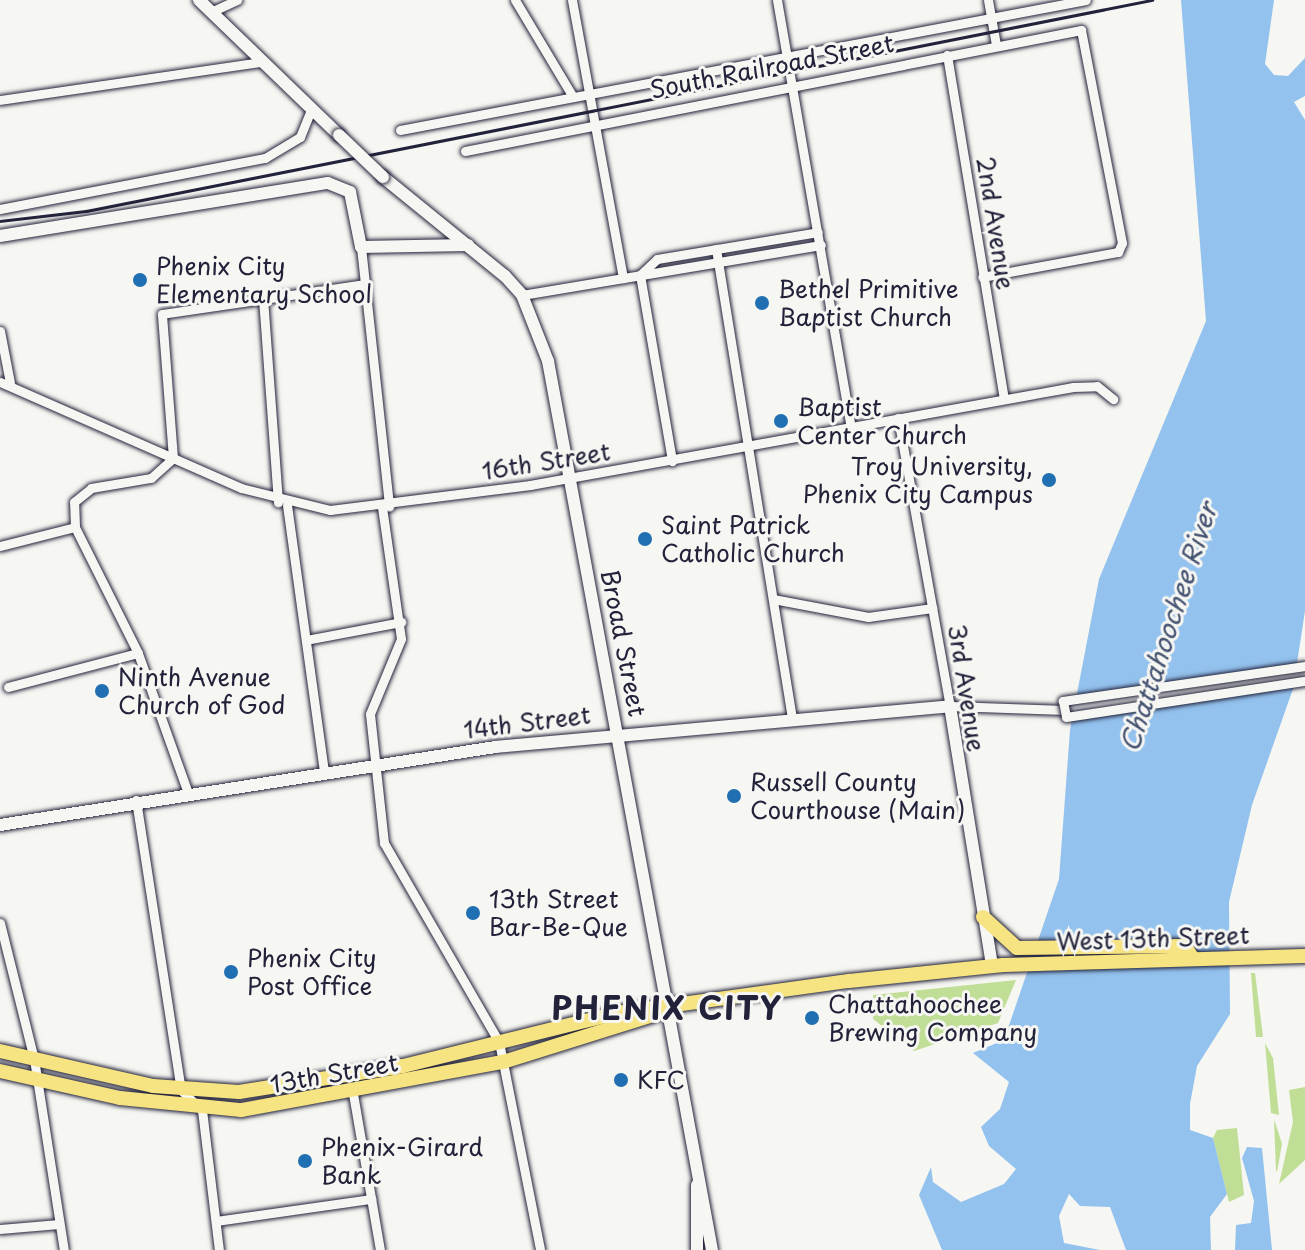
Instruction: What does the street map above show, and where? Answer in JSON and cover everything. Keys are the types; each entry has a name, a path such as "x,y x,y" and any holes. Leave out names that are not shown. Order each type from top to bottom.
{"main road":[{"path":"983,917 1017,948 1185,946 1193,959"},
{"name":"West 13th Street","path":"998,965 1305,956"},
{"name":"13th Street","path":"0,1051 181,1090 239,1092 350,1075 669,1009 998,965"},
{"name":"13th Street","path":"0,1071 202,1110 353,1093 503,1062 669,1009"}],"street":[{"name":"Broad Street","path":"199,0 383,177 468,245 522,295 548,361 574,477 669,1009 697,1185 712,1250"},
{"path":"211,12 237,0"},
{"path":"515,0 573,97"},
{"path":"572,0 623,278"},
{"path":"777,0 789,54 851,427"},
{"path":"988,0 996,45"},
{"path":"400,130 1086,0"},
{"name":"South Railroad Street","path":"465,151 996,45 1087,34 1122,243 1118,252 982,277"},
{"name":"2nd Avenue","path":"947,55 1004,398"},
{"path":"0,100 260,62"},
{"path":"0,209 265,158 300,137 311,110"},
{"path":"0,236 328,183 355,202 401,622 398,649 370,714 371,764 392,862 499,1042 540,1250"},
{"path":"640,275 657,259 818,232"},
{"path":"361,247 468,245"},
{"path":"522,295 821,245"},
{"path":"716,249 745,446 792,717"},
{"path":"640,275 672,461"},
{"path":"188,793 138,653 75,527 71,513 81,494 151,478 173,458 162,314 366,284"},
{"path":"263,298 282,504 311,639 324,771"},
{"path":"0,331 5,382"},
{"name":"16th Street","path":"5,382 282,504 386,506 672,461 1004,398 1097,386 1113,399"},
{"name":"3rd Avenue","path":"898,418 950,706 983,917 998,965"},
{"path":"0,546 75,527"},
{"path":"773,599 868,617 932,608"},
{"path":"311,639 401,622"},
{"path":"8,687 138,653"},
{"path":"1305,666 1063,701 1066,717 1305,681"},
{"name":"14th Street","path":"0,825 324,771 618,732 950,706 1065,710 1305,673"},
{"path":"136,800 181,1090 202,1110 219,1250"},
{"path":"0,923 34,1059 64,1250"},
{"path":"350,1075 380,1250"},
{"name":"Broad Street","path":"697,1185 697,1250"},
{"path":"216,1221 371,1199"},
{"path":"0,1229 59,1224"}],"green space":[{"path":"1251,973 1255,973 1263,1037 1256,1037"},
{"path":"1016,980 998,1023 914,1051 873,1019 873,995"},
{"path":"1265,1043 1273,1058 1279,1115 1271,1113"},
{"path":"1305,1087 1305,1160 1279,1184 1293,1122 1289,1090"},
{"path":"1274,1119 1282,1144 1277,1172 1276,1170"},
{"path":"1237,1128 1244,1195 1229,1202 1213,1138 1217,1130"}],"water":[{"name":"Chattahoochee River","path":"1181,0 1274,0 1265,64 1274,75 1288,76 1305,58 1305,96 1294,102 1305,120 1305,611 1293,689 1252,805 1229,902 1230,1014 1197,1066 1190,1104 1190,1130 1213,1138 1227,1194 1210,1217 1211,1250 1126,1250 1110,1207 1080,1206 1069,1194 1059,1216 1064,1243 1100,1250 942,1250 919,1195 931,1167 933,1182 961,1202 1004,1184 1016,1169 989,1146 981,1127 1000,1109 1009,1082 973,1053 1004,1040 1059,879 1070,730 1099,579 1206,321"},
{"path":"1247,1147 1262,1148 1272,1250 1235,1250 1236,1225 1251,1223 1254,1201 1242,1158"}],"railway":[{"path":"0,221 86,211 1152,0"}],"place":[{"name":"Phenix City Elementary School","path":"140,280"},
{"name":"Bethel Primitive Baptist Church","path":"762,303"},
{"name":"Baptist Center Church","path":"781,421"},
{"name":"Troy University, Phenix City Campus","path":"1049,480"},
{"name":"Saint Patrick Catholic Church","path":"645,539"},
{"name":"Ninth Avenue Church of God","path":"102,691"},
{"name":"Russell County Courthouse (Main)","path":"734,796"},
{"name":"13th Street Bar-Be-Que","path":"473,913"},
{"name":"Phenix City Post Office","path":"231,972"},
{"name":"Chattahoochee Brewing Company","path":"812,1018"},
{"name":"KFC","path":"621,1080"},
{"name":"Phenix-Girard Bank","path":"305,1161"}],"district":[{"name":"PHENIX CITY","path":"667,1007"}]}
